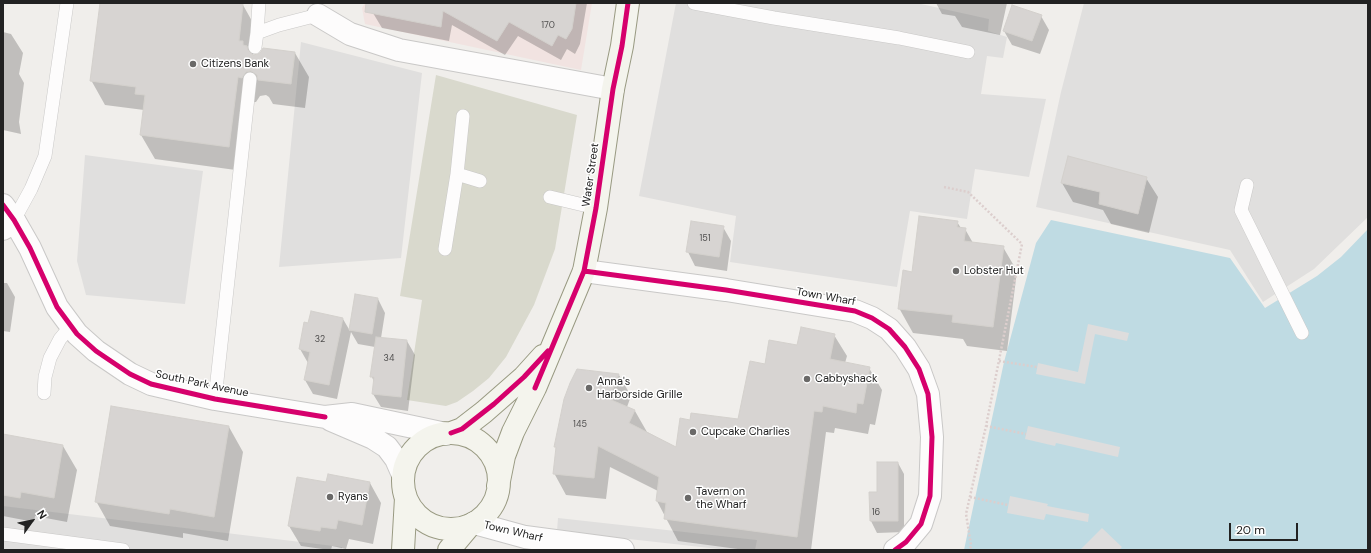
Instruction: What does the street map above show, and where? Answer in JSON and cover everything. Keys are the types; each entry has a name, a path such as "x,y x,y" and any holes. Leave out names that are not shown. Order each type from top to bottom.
{"main road":[{"name":"Water Street","path":"498,486 504,456 513,432 535,388 584,271 596,208 613,89 622,46 628,3"},
{"name":"Water Street","path":"449,434 462,429 494,404 524,377 553,345"},
{"path":"403,550 406,498 403,475 406,463 413,452 422,443 434,436 449,434 463,435 471,438 484,448 494,462 498,478 498,486 494,503 484,516 472,524 449,550"},
{"path":"406,498 413,510 421,519 432,525 445,528 457,528 472,524"}],"street":[{"path":"318,15 350,34 399,50 613,89"},
{"name":"South Park Avenue","path":"7,218 30,248 57,307 77,334 96,352 130,374 151,384 216,399 325,417 373,438 387,447 396,459 403,475"},
{"name":"Town Wharf","path":"584,271 726,290 855,311 872,318 889,329 905,347 919,369 928,394 932,436 930,496 921,524 906,542 895,550"},
{"name":"South Park Avenue","path":"325,417 352,414 449,434"},
{"name":"Town Wharf","path":"472,524 525,537 622,550"}],"lane":[{"path":"7,218 31,189 44,156 67,3"},
{"path":"255,47 259,3"},
{"path":"694,3 774,18 900,38 968,52"},
{"path":"257,33 279,25 318,15"},
{"path":"216,399 250,79"},
{"path":"445,249 457,174 464,116"},
{"path":"457,174 480,180"},
{"path":"1247,185 1241,210 1302,333"},
{"path":"550,197 596,208"},
{"path":"44,393 45,377 50,358 60,338 71,326"},
{"path":"3,534 123,550"}],"path":[{"path":"944,187 968,192 1022,244 986,426 966,514 971,545 970,550"},
{"path":"999,361 1037,368"},
{"path":"986,426 1026,434"},
{"path":"970,497 1008,505"}],"shaded area":[{"path":"365,3 592,3 581,70 365,24 362,8"},
{"path":"676,3 920,3 989,19 988,31 1007,37 1003,58 987,56 981,94 1046,99 1029,177 975,169 967,219 910,211 897,287 730,262 736,216 639,196"},
{"path":"1084,3 1368,3 1368,217 1314,269 1263,302 1230,250 1036,207 1061,92"},
{"path":"301,42 422,73 401,258 279,267"},
{"path":"436,75 577,115 555,249 534,305 506,357 489,378 457,402 446,406 407,400 422,300 400,296"},
{"path":"85,155 203,171 185,304 86,295 77,261"},
{"path":"3,506 342,547 342,550 3,550"},
{"path":"558,518 757,540 755,550 728,550 557,531"}],"water":[{"path":"1051,220 1230,258 1265,308 1317,276 1341,257 1368,229 1368,550 964,550 1004,362 1036,243"}],"pier":[{"path":"1088,324 1129,333 1127,341 1095,334 1085,384 1036,374 1038,363 1078,372"},
{"path":"1028,426 1120,447 1118,457 1056,443 1055,446 1025,439"},
{"path":"1010,496 1048,504 1047,506 1089,514 1088,522 1046,514 1044,520 1007,513"},
{"path":"1102,528 1122,547 1119,550 1080,550"}],"building":[{"name":"Citizens Bank","path":"100,3 243,4 239,41 243,41 243,45 247,46 248,50 253,55 261,52 263,48 295,52 291,84 258,80 257,75 251,71 246,72 242,78 238,77 229,147 140,135 145,95 135,94 136,87 90,81"},
{"path":"366,3 576,3 572,29 566,39 558,35 552,46 509,22 497,41 443,11 441,27 365,12"},
{"path":"1012,5 1042,15 1032,41 1003,31"},
{"path":"1068,156 1147,177 1138,214 1099,204 1100,192 1061,183"},
{"name":"Lobster Hut","path":"919,216 958,221 957,227 966,228 964,241 1004,246 993,327 952,322 953,315 898,309 903,270 912,272"},
{"path":"691,221 724,226 719,257 686,252"},
{"path":"355,294 378,298 372,334 349,330"},
{"path":"311,311 343,318 329,385 304,380 310,352 299,349 304,322 308,323"},
{"path":"801,327 835,334 830,359 870,367 863,404 857,403 856,413 823,406 822,412 814,411 797,537 664,519 666,503 656,501 659,477 598,446 594,478 553,474 556,447 554,447 564,399 577,369 619,374 609,399 635,410 629,423 676,447 680,418 690,420 691,413 738,419 750,361 765,364 769,340 797,345"},
{"path":"376,337 407,340 401,397 372,394 374,377 370,377"},
{"path":"111,406 229,426 214,517 170,509 169,514 95,502"},
{"path":"3,434 63,445 54,498 21,492 20,498 3,495"},
{"path":"877,462 898,462 898,521 870,521 869,492 877,492"},
{"name":"Ryans","path":"328,474 370,482 362,525 338,520 336,529 321,527 320,531 288,526 297,477 326,482"}],"cycle path":[{"path":"535,388 584,271 596,208 613,89 622,46 628,3"},
{"path":"3,205 14,220 30,248 57,307 77,334 96,351 130,374 151,384 215,399 325,417"},
{"path":"584,271 726,290 855,311 872,318 889,329 905,347 919,369 928,394 932,437 930,496 921,524 906,542 895,550"},
{"path":"451,433 462,429 494,404 524,377 548,351"}],"place":[{"name":"Citizens Bank","path":"193,64"},
{"name":"Lobster Hut","path":"956,271"},
{"name":"Cabbyshack","path":"807,379"},
{"name":"Anna's Harborside Grille","path":"589,388"},
{"name":"Cupcake Charlies","path":"693,432"},
{"name":"Ryans","path":"330,497"},
{"name":"Tavern on the Wharf","path":"688,498"}]}
